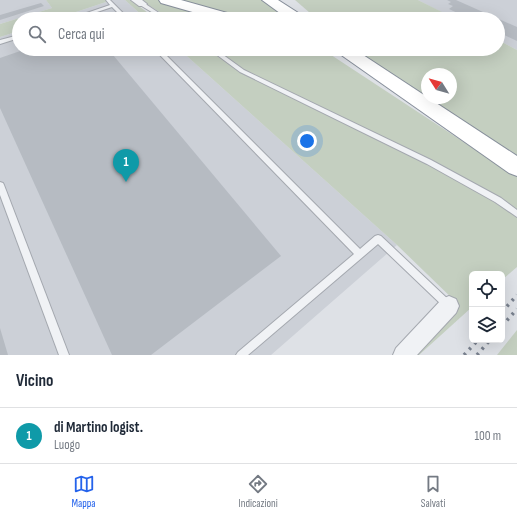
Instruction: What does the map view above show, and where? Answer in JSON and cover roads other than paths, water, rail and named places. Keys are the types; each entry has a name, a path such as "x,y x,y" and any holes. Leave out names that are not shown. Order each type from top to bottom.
{"highway":[{"path":"166,0 208,12"},
{"path":"269,0 287,12"},
{"path":"291,0 305,12"},
{"path":"345,56 380,74"},
{"path":"353,56 517,167"},
{"path":"358,56 380,74"}],"street":[{"path":"403,355 449,306"}],"lane":[{"path":"108,0 120,12"},
{"path":"139,2 155,12"},
{"path":"92,12 113,5"},
{"path":"0,42 12,38"},
{"path":"163,56 360,254"},
{"path":"222,56 242,71 429,162 498,200 517,214"},
{"path":"0,185 64,355"},
{"path":"241,355 378,239 449,306"}],"railway":[{"path":"505,309 517,295"},
{"path":"505,323 517,309"},
{"path":"464,355 475,343"},
{"path":"477,355 487,343"}],"place":[{"name":"di Martino logist.","path":"126,182"}]}
